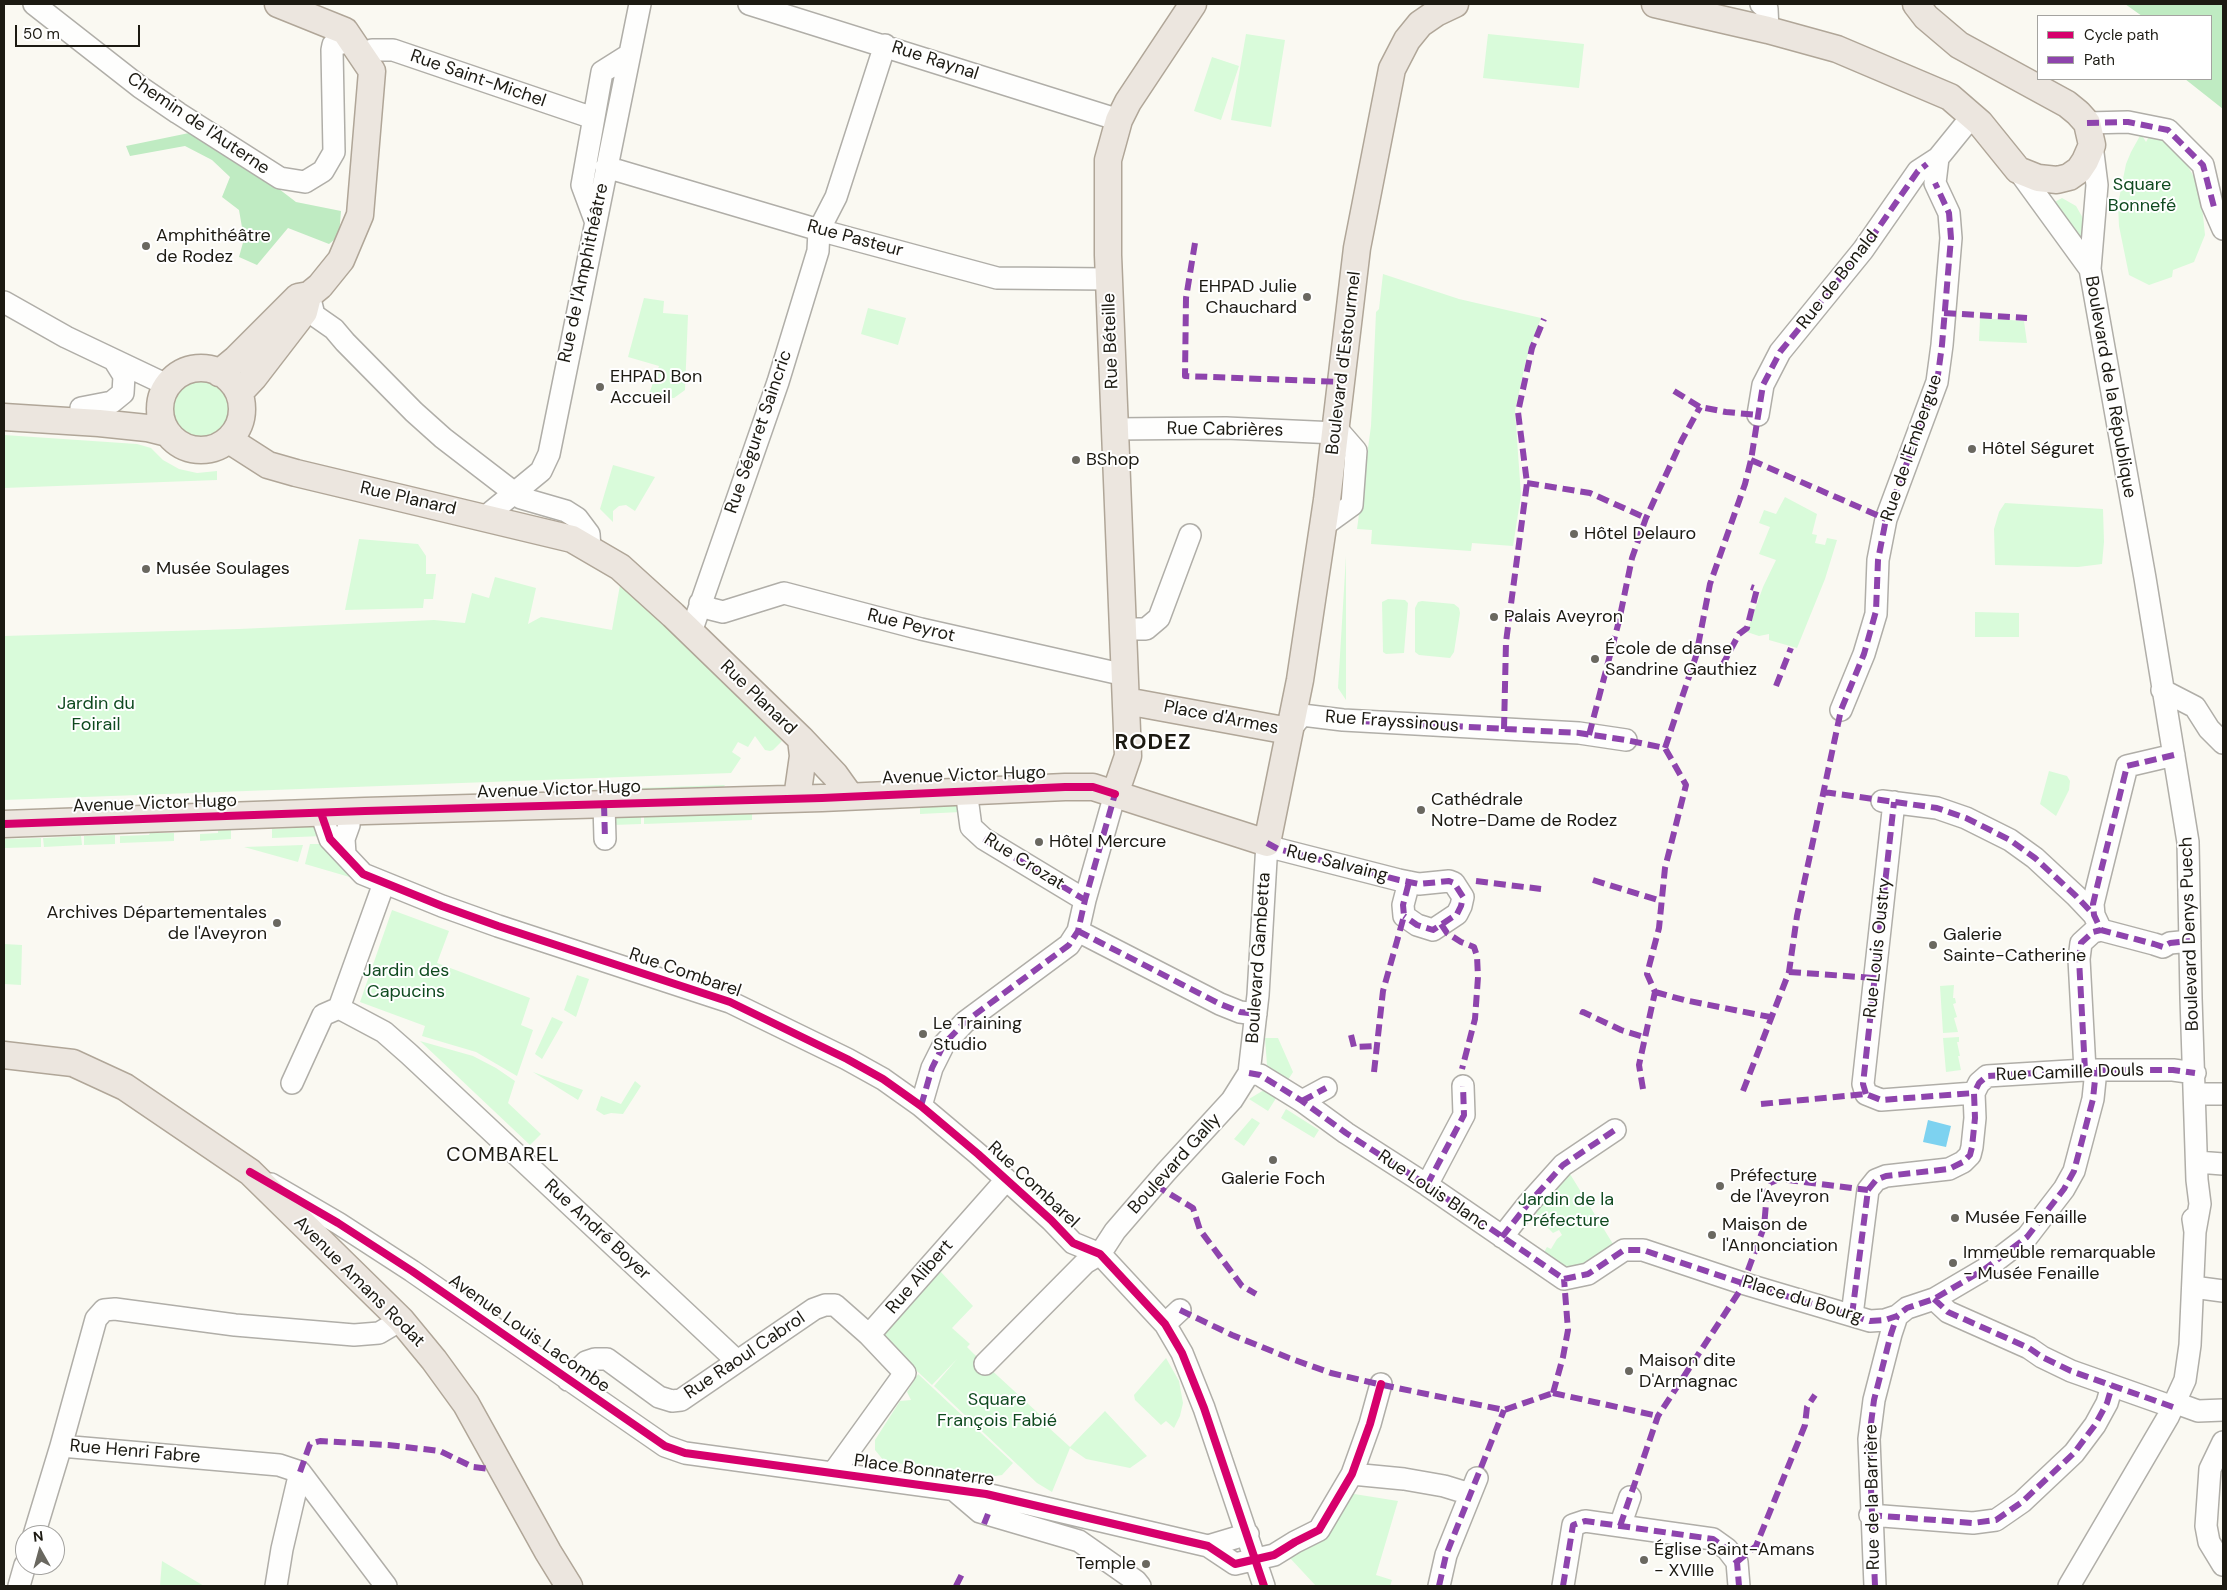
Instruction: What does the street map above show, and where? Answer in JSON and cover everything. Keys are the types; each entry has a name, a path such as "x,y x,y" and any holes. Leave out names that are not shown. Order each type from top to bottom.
{"main road":[{"path":"238,393 254,377 289,318 298,297 314,290 341,260 360,215 364,182 367,116 360,52 345,31 278,4"},
{"name":"Rue Béteille","path":"1126,701 1108,280 1108,160 1119,120 1128,102 1193,4"},
{"name":"Boulevard de la République","path":"1655,4 1768,30 1837,50 1950,97 1976,119 2018,170"},
{"path":"1916,4 1926,17 1959,44 2068,104 2090,134 2085,162 2079,170 2069,177 2057,180 2038,178 2018,170"},
{"name":"Boulevard d'Estourmel","path":"1289,731 1300,680 1323,526 1357,248 1392,69 1407,40 1420,24 1446,8"},
{"path":"219,372 289,318"},
{"path":"210,369 219,372 234,385 238,393 242,413 235,432 229,440 211,449 192,450 174,441 164,422 160,401 167,385 182,373 191,370 210,369"},
{"path":"4,403 81,408 99,415 124,414 164,422"},
{"path":"4,417 147,428 164,422"},
{"name":"Rue Planard","path":"229,440 268,464 296,473 572,538 630,575 801,739 835,775 850,796"},
{"path":"1126,701 1128,756 1115,794 1267,843"},
{"name":"Place d'Armes","path":"1126,701 1289,731 1267,843"},
{"path":"797,798 802,762 801,739"},
{"name":"Avenue Victor Hugo","path":"4,824 797,798 966,790 1093,787 1115,794"},
{"name":"Avenue Amans Rodat","path":"4,1055 73,1063 125,1087 250,1172 401,1320 434,1360 466,1404 548,1552 569,1586"}],"street":[{"name":"Chemin de l'Auterne","path":"34,4 140,87 252,161 280,178 305,182 323,171 334,152 333,45 360,52"},
{"name":"Rue de l'Amphithéâtre","path":"485,517 541,471 549,454 628,55 640,4"},
{"name":"Rue Raynal","path":"749,4 885,45 1119,120"},
{"path":"1761,4 1767,9 1768,30"},
{"path":"819,230 836,197 885,45"},
{"name":"Rue Saint-Michel","path":"360,52 393,50 593,118"},
{"path":"595,220 582,185 602,72 628,55"},
{"name":"Rue de Bonald","path":"1758,415 1763,385 1780,352 1863,250 1918,170 1933,168 1964,126 1976,119"},
{"path":"2090,268 2097,185 2090,134 2128,122 2168,130 2203,165 2212,204 2223,229"},
{"name":"Rue Pasteur","path":"606,168 819,230 997,278 1108,280"},
{"name":"Rue de l'Embergue","path":"1841,710 1864,654 1876,611 1878,560 1886,518 1937,382 1952,238 1949,213 1933,168"},
{"name":"Boulevard de la République","path":"2018,170 2090,268 2145,578 2162,690"},
{"name":"Rue Séguret Saincric","path":"691,632 778,382 818,251 819,230"},
{"path":"314,290 314,315 340,335 443,438 521,498 566,511 580,522 589,534 590,549"},
{"path":"4,302 66,337 167,385"},
{"path":"81,408 112,402 123,393 124,376 114,360"},
{"name":"Rue Cabrières","path":"1114,429 1226,428 1336,430"},
{"path":"1123,630 1146,629 1159,618 1190,535"},
{"name":"Rue Peyrot","path":"700,602 711,609 723,612 784,593 921,629 1125,675"},
{"path":"2162,690 2195,707 2209,730 2223,743"},
{"name":"Boulevard Denys Puech","path":"2069,1586 2175,1405 2185,1380 2188,1362 2195,1232 2193,1204 2197,1171 2188,842 2162,690"},
{"name":"Rue Frayssinous","path":"1289,731 1302,715 1361,721 1579,733 1626,740"},
{"path":"2174,755 2127,766 2096,917 2162,946 2170,943 2190,941"},
{"name":"Rue Crozat","path":"966,790 971,826 984,839 1085,900"},
{"path":"921,1106 935,1060 944,1044 964,1022 1069,945 1078,931 1115,794"},
{"name":"Rue Louis Oustry","path":"1866,1094 1863,1084 1888,802 1937,808 1966,818 2010,840 2035,858 2096,917"},
{"path":"604,804 605,839"},
{"path":"345,854 344,838 349,825 350,812"},
{"name":"Rue Combarel","path":"321,813 330,839 363,874 442,906 550,944 730,1002 848,1059 883,1079 921,1106 1051,1220 1073,1243 1100,1254"},
{"name":"Rue Salvaing","path":"1267,843 1278,849 1409,882"},
{"name":"Boulevard Gambetta","path":"1249,1074 1256,1014 1267,843"},
{"path":"292,1083 323,1015 339,1008 384,882"},
{"name":"Place du Bourg","path":"1564,1279 1588,1274 1624,1250 1643,1250 1870,1321 1885,1320 1897,1316 1907,1308 1926,1301 1985,1269 2027,1237 2064,1189 2074,1171 2081,1152 2093,1100 2080,980 2081,944 2093,932 2096,917"},
{"path":"1078,931 1220,1004 1240,1012 1256,1014"},
{"name":"Rue André Boyer","path":"339,1008 384,1032 738,1361"},
{"name":"Rue Camille Douls","path":"1866,1094 1881,1100 1974,1093 1979,1083 1987,1076 2090,1070 2173,1070 2194,1073"},
{"name":"Rue Louis Blanc","path":"1249,1074 1260,1075 1302,1101 1346,1133 1427,1185 1564,1279"},
{"name":"Boulevard Gally","path":"1100,1254 1115,1231 1232,1100 1249,1074"},
{"path":"1427,1185 1464,1115 1463,1086"},
{"path":"1302,1101 1326,1088"},
{"path":"1852,1315 1868,1190 1876,1180 1886,1176 1949,1169 1963,1162 1970,1155 1972,1147 1975,1118 1974,1093"},
{"path":"2195,1094 2223,1094"},
{"path":"1502,1237 1563,1165 1615,1130"},
{"path":"2197,1171 2223,1164"},
{"name":"Avenue Louis Lacombe","path":"250,1172 338,1223 434,1286 665,1446 685,1453 809,1470"},
{"name":"Rue Alibert","path":"868,1335 1006,1180"},
{"path":"985,1364 1085,1262 1100,1254 1172,1317 1182,1353 1204,1408 1264,1584"},
{"path":"2193,1287 2223,1291"},
{"path":"1926,1301 2029,1348 2042,1357 2071,1371 2198,1412 2223,1410"},
{"name":"Rue Raoul Cabrol","path":"568,1380 586,1362 595,1359 607,1359 659,1397 672,1401 681,1400 814,1309 825,1305 835,1305 868,1335"},
{"name":"Rue Henri Fabre","path":"300,1472 279,1466 61,1446 96,1319 104,1310 115,1309 235,1325 354,1335 379,1333 401,1320"},
{"name":"Rue de la Barrière","path":"1875,1586 1870,1516 1868,1439 1872,1408 1897,1316"},
{"name":"Place Bonnaterre","path":"833,1473 905,1373 868,1335"},
{"path":"1870,1516 1972,1523 1996,1520 2022,1502 2074,1454 2095,1425 2107,1402 2106,1383"},
{"path":"1235,1564 1274,1555 1319,1530 1352,1474 1382,1384"},
{"path":"2223,1442 2210,1469 2206,1526 2209,1542 2223,1566"},
{"path":"37,1525 61,1446"},
{"name":"Place Bonnaterre","path":"809,1470 953,1489 1035,1504 1208,1546"},
{"path":"276,1586 282,1549 300,1472"},
{"path":"300,1472 386,1586"},
{"path":"1352,1474 1404,1479 1444,1486 1474,1486 1446,1555 1439,1586"},
{"path":"953,1489 980,1512 1079,1541 1140,1586"},
{"path":"1620,1526 1630,1497"},
{"path":"1563,1586 1573,1525 1585,1521 1713,1539 1727,1549 1737,1562 1738,1586"},
{"path":"1208,1546 1248,1534"},
{"path":"1208,1546 1264,1584"}],"green space":[{"path":"2125,4 2223,4 2223,109 2186,80 2212,80 2212,15 2141,15"},
{"path":"1246,34 1285,40 1271,127 1231,120"},
{"path":"1488,34 1584,44 1579,88 1483,78"},
{"path":"1212,57 1239,66 1221,120 1194,111"},
{"name":"Square Bonnefé","path":"2152,131 2179,151 2194,177 2201,195 2205,235 2194,262 2173,270 2172,277 2149,285 2129,275 2119,226 2118,204 2126,164 2131,152 2141,134 2146,142"},
{"path":"189,133 279,189 296,202 341,211 339,236 329,244 288,228 257,265 239,257 244,239 239,210 222,197 230,177 212,160 185,146 130,156 126,146"},
{"path":"2062,198 2076,206 2088,227 2087,256 2051,204"},
{"path":"1383,274 1459,299 1541,318 1526,360 1515,411 1521,495 1513,546 1472,543 1471,551 1371,544 1372,530 1357,529 1371,426 1376,312 1379,309"},
{"path":"644,298 664,301 663,313 688,315 685,390 674,398 653,399 649,394 659,366 628,357"},
{"path":"868,308 906,318 898,345 861,334"},
{"path":"1980,318 2024,321 2027,343 1979,341"},
{"path":"201,381 217,386 225,394 230,410 225,426 217,434 201,439 185,434 177,426 172,410 177,394 185,386"},
{"path":"4,435 137,444 151,448 163,460 179,469 197,473 217,471 217,480 4,488"},
{"path":"613,465 655,477 635,511 626,505 619,506 613,511 613,522 600,509"},
{"path":"1785,497 1817,514 1812,534 1817,535 1815,543 1825,545 1827,538 1837,540 1825,579 1797,648 1769,640 1769,634 1759,636 1747,632 1763,587 1776,560 1759,554 1770,527 1759,523 1764,510 1776,514"},
{"path":"2005,503 2103,509 2104,542 2102,564 2078,567 1995,565 1994,529 1999,512"},
{"path":"359,539 418,544 426,556 426,574 436,574 433,599 424,599 423,608 345,610"},
{"path":"1346,556 1346,700 1338,688"},
{"name":"Jardin du Foirail","path":"495,577 536,588 528,624 541,617 612,630 620,585 624,586 782,741 770,751 765,750 755,736 748,747 738,742 732,752 741,758 731,773 4,800 4,636 239,629 434,620 465,623 472,593 489,598"},
{"path":"1388,599 1405,600 1408,603 1404,653 1386,654 1383,652 1382,602"},
{"path":"1418,602 1454,604 1459,608 1460,613 1454,652 1450,658 1419,655 1415,652 1415,608"},
{"path":"1975,612 2019,613 2019,637 1975,637"},
{"path":"2049,771 2067,776 2070,781 2069,790 2056,816 2040,804"},
{"path":"725,785 722,789 582,795 582,790"},
{"path":"961,804 961,812 920,814 920,805"},
{"path":"752,811 752,820 644,824 644,816"},
{"path":"641,816 641,824 613,825 612,817"},
{"path":"295,822 312,825 323,836 272,838 272,829 295,828"},
{"path":"231,826 231,839 200,841 200,834 218,833 218,827"},
{"path":"150,833 174,833 174,841 120,843 120,836 149,835"},
{"path":"115,835 115,844 84,845 84,836"},
{"path":"81,836 82,845 44,847 43,838"},
{"path":"41,838 41,847 4,848 4,839"},
{"path":"310,844 327,844 353,878 305,864"},
{"path":"303,845 298,862 244,847"},
{"name":"Jardin des Capucins","path":"392,910 449,931 437,963 530,998 521,1025 533,1030 517,1076 476,1052 422,1036 425,1026 360,1002"},
{"path":"4,944 22,945 21,985 4,984"},
{"path":"577,975 589,979 576,1017 564,1010"},
{"path":"1954,985 1953,998 1955,998 1956,1003 1953,1004 1957,1017 1954,1018 1958,1032 1943,1033 1940,986"},
{"path":"552,1017 563,1022 542,1059 535,1054"},
{"path":"1959,1037 1959,1042 1957,1042 1961,1070 1946,1072 1943,1038"},
{"path":"1265,1038 1278,1038 1293,1072 1288,1080 1267,1065"},
{"path":"420,1041 473,1056 515,1081 508,1103 541,1134 530,1145"},
{"path":"533,1072 583,1090 578,1100"},
{"path":"635,1081 641,1086 623,1114 611,1113 604,1115 596,1110 601,1096 621,1104"},
{"path":"1264,1090 1278,1095 1268,1111 1249,1099"},
{"path":"1286,1109 1319,1130 1314,1138 1281,1118"},
{"path":"1252,1118 1260,1123 1244,1146 1234,1139"},
{"name":"Jardin de la Préfecture","path":"1570,1174 1613,1244 1573,1268 1564,1266 1543,1254 1547,1247 1551,1249 1562,1235 1559,1230 1553,1233 1546,1226 1545,1221 1534,1212"},
{"name":"Square François Fabié","path":"940,1271 973,1306 952,1328 970,1344 967,1347 1050,1424 1048,1427 1070,1447 1105,1411 1147,1456 1130,1468 1086,1459 1070,1448 1052,1492 1037,1483 934,1386 957,1359 932,1385 878,1335"},
{"path":"1166,1358 1179,1381 1183,1403 1180,1416 1174,1428 1166,1421 1161,1425 1135,1400 1134,1395"},
{"path":"918,1374 1013,1463 1002,1475 989,1477 884,1461 875,1450 875,1440 900,1401 911,1400 907,1392"},
{"path":"1348,1493 1398,1501 1376,1575 1392,1580 1390,1586 1316,1586 1289,1557"},
{"path":"162,1561 204,1586 160,1586"}],"water":[{"path":"1928,1120 1951,1126 1946,1147 1923,1142"}],"marked path":[{"path":"2087,123 2128,122 2168,130 2203,165 2215,211"},
{"path":"1665,748 1696,656 1710,584 1745,484 1751,460 1763,385 1780,352 1863,250 1918,171 1927,164"},
{"path":"1743,1091 1789,972 1797,916 1841,710 1864,654 1876,611 1878,560 1886,519 1937,382 1951,238 1949,213 1935,183"},
{"path":"1195,243 1186,298 1185,376 1343,382"},
{"path":"1944,313 2027,318"},
{"path":"1504,729 1506,642 1527,483 1518,412 1532,348 1544,319"},
{"path":"1674,391 1700,407 1758,415"},
{"path":"1589,735 1619,621 1632,558 1646,518 1682,440 1700,407"},
{"path":"1751,460 1886,519"},
{"path":"1527,483 1590,493 1646,518"},
{"path":"1722,666 1739,634 1747,628 1757,589 1751,587"},
{"path":"1776,686 1791,648"},
{"path":"1343,720 1579,733 1665,748"},
{"path":"1643,1089 1639,1065 1655,992 1647,974 1659,928 1665,868 1686,785 1665,748"},
{"path":"2174,755 2127,766 2093,904 2094,915 2101,930 2163,947 2170,943 2190,941"},
{"path":"1824,792 1937,808 1966,818 2010,840 2035,858 2094,915"},
{"path":"921,1106 932,1068 944,1044 965,1022 1069,945 1078,931 1115,794"},
{"path":"1866,1094 1863,1084 1894,802"},
{"path":"604,804 605,839"},
{"path":"984,839 1085,900"},
{"path":"1267,843 1278,849 1399,880 1419,884 1449,881 1454,883 1463,897 1457,914 1433,930 1417,925 1404,916"},
{"path":"1593,880 1661,901"},
{"path":"1476,881 1541,889"},
{"path":"1374,1072 1383,991 1404,916 1403,905 1409,882"},
{"path":"1441,924 1447,933 1461,942 1474,947 1477,956 1478,977 1475,1019 1462,1069"},
{"path":"2085,1070 2079,959 2081,943 2093,932 2101,930"},
{"path":"1078,931 1220,1004 1240,1012 1256,1014"},
{"path":"1789,972 1874,978"},
{"path":"1655,992 1684,1000 1770,1017"},
{"path":"1582,1015 1583,1012 1621,1030 1644,1037"},
{"path":"1351,1035 1354,1047 1376,1046"},
{"path":"1868,1190 1876,1180 1886,1176 1949,1169 1963,1162 1970,1155 1972,1147 1975,1118 1974,1093 1979,1083 1987,1076 2085,1070 2173,1070 2195,1073"},
{"path":"1564,1279 1588,1274 1624,1250 1643,1250 1742,1283 1870,1321 1885,1320 1897,1316 1907,1308 1934,1299 1985,1269 2027,1237 2064,1189 2074,1171 2093,1099 2096,1070"},
{"path":"1249,1073 1260,1075 1302,1101 1346,1133 1427,1185 1564,1279"},
{"path":"1427,1185 1464,1115 1463,1086"},
{"path":"1302,1101 1326,1088"},
{"path":"1761,1104 1866,1094 1881,1100 1974,1093"},
{"path":"1502,1237 1563,1165 1615,1130"},
{"path":"1620,1526 1658,1416 1741,1289 1764,1227 1767,1192 1770,1183 1779,1179 1868,1190"},
{"path":"1155,1185 1193,1208 1200,1230 1242,1286 1256,1294"},
{"path":"1852,1315 1868,1190"},
{"path":"1553,1393 1568,1330 1564,1279"},
{"path":"1934,1299 1948,1312 2029,1348 2042,1357 2071,1371 2173,1407"},
{"path":"1180,1310 1232,1335 1289,1358 1331,1373 1378,1384 1504,1410 1553,1393"},
{"path":"1875,1586 1869,1439 1874,1400 1897,1316"},
{"path":"1870,1515 1973,1523 1996,1520 2022,1502 2074,1453 2095,1425 2107,1403 2112,1386"},
{"path":"1553,1393 1658,1416"},
{"path":"1737,1562 1756,1546 1805,1425 1807,1407 1815,1395"},
{"path":"1439,1586 1446,1555 1504,1410"},
{"path":"300,1472 310,1444 320,1441 388,1445 440,1451 473,1467 491,1469"},
{"path":"984,1524 988,1514"},
{"path":"1563,1586 1573,1525 1585,1521 1713,1539 1727,1549 1737,1562 1739,1586"},
{"path":"956,1586 964,1570"}],"cycle path":[{"path":"4,824 365,811 822,798 1065,787 1093,787 1115,794"},
{"path":"321,813 330,839 363,874 498,926 730,1002 847,1059 883,1079 921,1106 978,1154 1051,1220 1073,1243 1100,1254 1165,1324 1182,1353 1204,1408 1264,1586"},
{"path":"250,1172 338,1223 412,1271 665,1446 685,1453 986,1494 1208,1546 1235,1564 1274,1555 1319,1530 1352,1474 1370,1424 1381,1384"}],"place":[{"name":"Amphithéâtre de Rodez","path":"146,246"},
{"name":"EHPAD Julie Chauchard","path":"1307,297"},
{"name":"EHPAD Bon Accueil","path":"600,387"},
{"name":"Hôtel Séguret","path":"1972,449"},
{"name":"BShop","path":"1076,460"},
{"name":"Hôtel Delauro","path":"1574,534"},
{"name":"Musée Soulages","path":"146,569"},
{"name":"Palais Aveyron","path":"1494,617"},
{"name":"École de danse Sandrine Gauthiez","path":"1595,659"},
{"name":"Cathédrale Notre-Dame de Rodez","path":"1421,810"},
{"name":"Hôtel Mercure","path":"1039,842"},
{"name":"Archives Départementales de l'Aveyron","path":"277,923"},
{"name":"Galerie Sainte-Catherine","path":"1933,945"},
{"name":"Le Training Studio","path":"923,1034"},
{"name":"Galerie Foch","path":"1273,1160"},
{"name":"Préfecture de l'Aveyron","path":"1720,1186"},
{"name":"Musée Fenaille","path":"1955,1218"},
{"name":"Maison de l'Annonciation","path":"1712,1235"},
{"name":"Immeuble remarquable - Musée Fenaille","path":"1953,1263"},
{"name":"Maison dite D'Armagnac","path":"1629,1371"},
{"name":"Église Saint-Amans - XVIIIe","path":"1644,1560"},
{"name":"Temple","path":"1146,1564"}],"district":[{"name":"RODEZ","path":"1153,743"},
{"name":"COMBAREL","path":"503,1156"}]}
